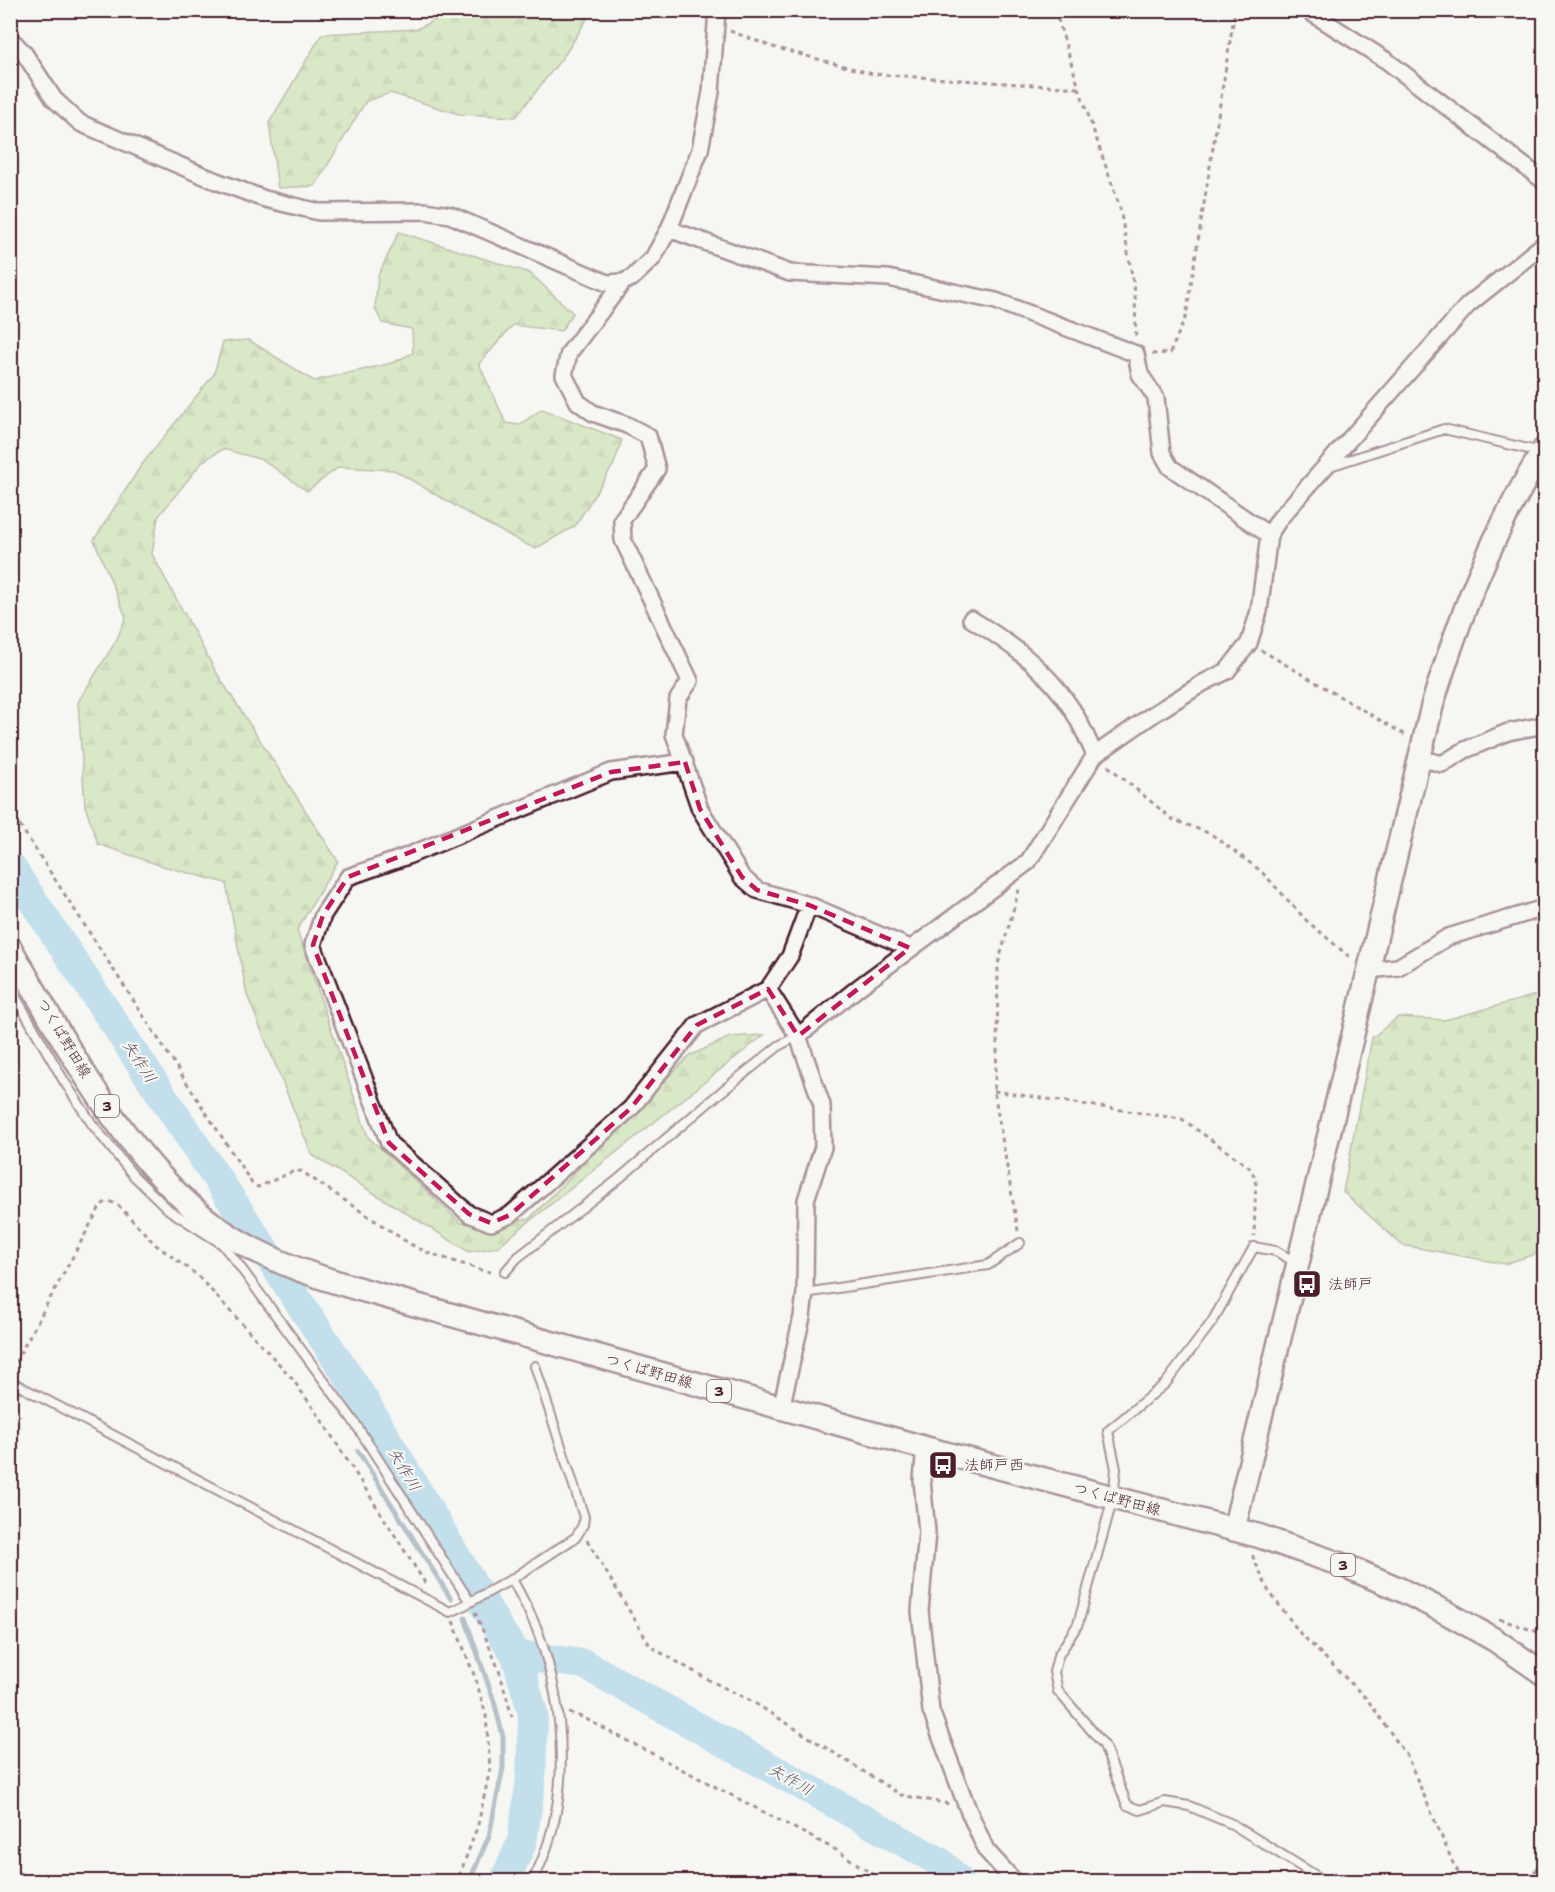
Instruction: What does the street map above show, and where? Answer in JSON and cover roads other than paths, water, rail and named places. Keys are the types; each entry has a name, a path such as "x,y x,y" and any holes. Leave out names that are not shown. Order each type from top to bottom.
{"main road":[{"name":"つくば野田線","path":"10,948 91,1082 126,1132 160,1177 222,1235 327,1280 925,1448 1258,1536 1348,1567 1400,1589 1447,1612 1495,1640 1545,1674"}],"street":[{"path":"10,38 24,52 54,99 80,123 216,181 265,199 320,212 425,211 450,215 608,283 623,282 632,278 653,258 669,229 700,150 711,92 717,10"},
{"path":"1307,10 1387,61 1545,181"},
{"path":"669,229 790,273 888,278 996,301 1136,354 1140,374 1156,398 1162,453 1170,467 1269,535"},
{"path":"798,1036 910,948 1028,862 1095,755 1152,715 1227,671 1250,643 1259,611 1269,535 1280,518 1467,305 1545,244"},
{"path":"623,282 569,353 564,375 578,402 593,414 627,425 648,436 657,469 622,520 622,540 690,681 678,699 675,734 700,809 742,877 757,890 809,905 910,948"},
{"path":"1234,1530 1420,752 1444,664 1474,582 1494,539 1544,451"},
{"path":"971,619 994,633 1043,672 1070,705 1095,755"},
{"path":"1420,752 1442,764 1465,750 1508,732 1545,725"},
{"path":"684,762 611,772 405,857 348,877 323,915 313,945 389,1143 469,1214 491,1223 510,1215 631,1108 697,1025 768,989 790,956 809,905"},
{"path":"1368,970 1398,967 1448,937 1545,908"},
{"path":"768,989 798,1036 822,1105 823,1147 806,1200 805,1293 802,1317 781,1408"},
{"path":"925,1448 922,1480 927,1532 920,1611 931,1711 967,1808 986,1850 1015,1881"},
{"path":"1540,1881 1545,1872"}],"lane":[{"path":"1326,468 1443,429 1544,451"},
{"path":"10,987 64,1081 92,1124 133,1175 169,1210 222,1235 222,1244 352,1420 472,1601"},
{"path":"505,1272 517,1257 615,1182 721,1092 780,1045 798,1036"},
{"path":"805,1293 988,1265 1020,1243"},
{"path":"1299,1264 1276,1251 1254,1247 1212,1322 1166,1383 1108,1431 1116,1469 1113,1498 1078,1624 1059,1656 1054,1672 1058,1691 1104,1745 1127,1805 1140,1809 1165,1802 1189,1806 1232,1824 1326,1881"},
{"path":"10,1382 450,1612 512,1579 576,1537 581,1531 584,1517 535,1366"},
{"path":"512,1579 540,1638 558,1711 561,1760 558,1804 540,1867 532,1881"}],"waterway":[{"name":"矢作川","path":"10,866 358,1391 516,1655 584,1664 940,1862 960,1882"},
{"path":"358,1451 451,1599"},
{"path":"465,1618 494,1701 503,1737 503,1768 489,1836 469,1882"},
{"path":"504,1882 522,1842 531,1779 533,1714 516,1655"}],"place":[{"name":"法師戸","path":"1307,1284"},
{"name":"法師戸西","path":"943,1465"}]}
